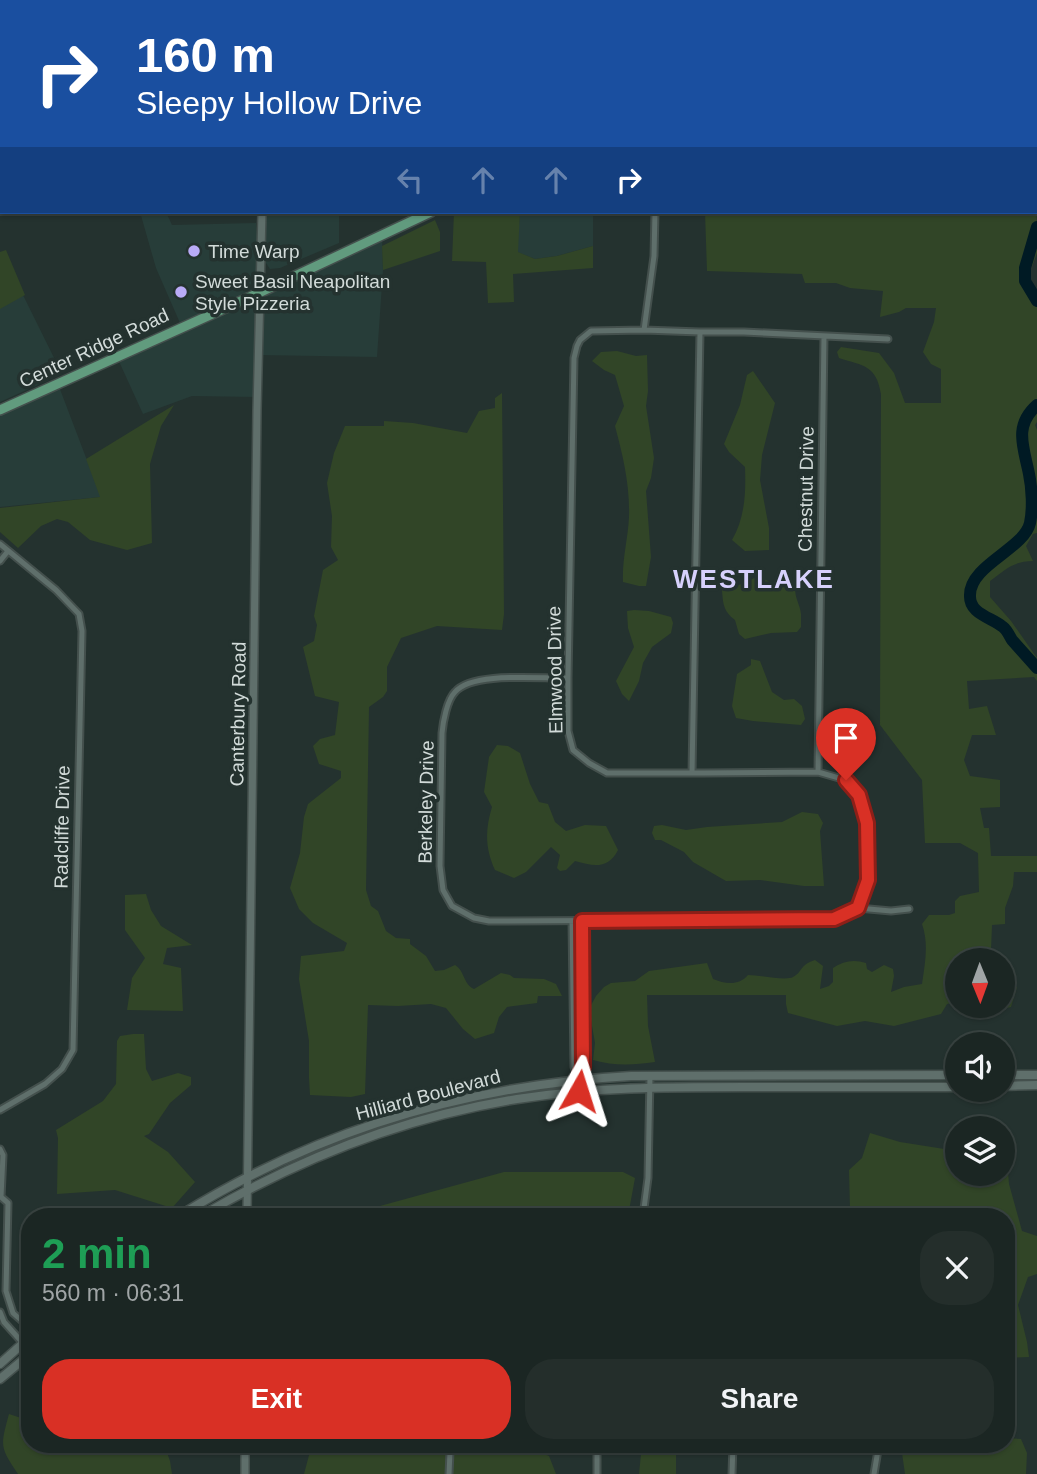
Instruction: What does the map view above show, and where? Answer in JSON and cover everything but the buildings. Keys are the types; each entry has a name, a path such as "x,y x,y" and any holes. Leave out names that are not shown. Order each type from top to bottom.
{"main road":[{"name":"Center Ridge Road","path":"0,410 427,214"},
{"name":"Hilliard Boulevard","path":"192,1208 247,1177 337,1137 405,1113 489,1093 578,1079 650,1076 945,1075"},
{"path":"1015,1075 1037,1075"},
{"path":"1015,1086 1037,1086"},
{"name":"Hilliard Boulevard","path":"216,1208 320,1156 409,1124 492,1104 579,1091 650,1087 945,1087"},
{"path":"0,1364 21,1345"},
{"path":"0,1379 21,1360"}],"street":[{"name":"Canterbury Road","path":"247,1208 262,214"},
{"path":"655,214 654,256 644,330 888,339"},
{"name":"Elmwood Drive","path":"644,330 591,331 580,340 574,358 568,678 568,731 573,750 607,772 818,772"},
{"path":"692,773 700,332"},
{"name":"Chestnut Drive","path":"818,772 824,336"},
{"name":"Radcliffe Drive","path":"0,544 56,590 79,614 82,631 73,1050 62,1069 45,1084 0,1110"},
{"path":"0,561 8,551"},
{"name":"Berkeley Drive","path":"568,678 496,678 474,681 455,691 444,716 442,733 440,866 443,890 452,906 474,918 489,921 834,919 858,908"},
{"path":"818,772 846,780 859,795 867,823 868,880 858,908 891,911 909,909"},
{"path":"572,921 573,1068 579,1091"},
{"path":"578,1079 583,1067 582,921"},
{"path":"644,1208 648,1178 650,1076"},
{"path":"0,1149 0,1197 8,1203 6,1291 13,1312 21,1320"},
{"path":"0,1312 4,1322 21,1336"},
{"path":"245,1453 245,1474"},
{"path":"449,1474 450,1453"},
{"path":"597,1453 597,1474"},
{"path":"732,1474 733,1453"},
{"path":"874,1474 878,1453"}],"shaded area":[{"path":"141,214 167,214 172,225 256,223 256,289 180,323 156,268"},
{"path":"266,214 339,214 339,243 280,268 270,269 266,263"},
{"path":"520,214 593,214 593,246 535,259 517,252"},
{"path":"382,235 383,270 377,357 259,355 257,397 192,396 143,414 117,357"},
{"path":"22,293 62,374 0,402 0,304"},
{"path":"58,384 101,497 0,507 0,410"}],"green space":[{"path":"454,214 520,214 518,252 535,259 593,246 593,268 513,274 514,302 488,303 486,262 452,261"},
{"path":"705,214 1037,214 1037,253 1029,275 1037,292 1037,533 1033,534 1026,546 1033,561 1015,564 990,581 990,597 1037,658 1037,681 1034,677 967,681 969,709 987,706 996,735 972,735 964,760 970,776 1000,780 1000,807 980,808 984,828 989,828 991,856 1037,856 1037,872 1014,872 1013,886 1005,908 1005,924 992,925 991,948 945,948 945,1007 941,1014 894,1026 865,1021 837,1026 788,1013 786,995 647,995 648,1026 655,1062 624,1064 593,1060 595,1043 589,1009 596,996 611,983 635,981 649,971 707,963 713,979 722,982 736,982 748,975 790,978 815,960 823,966 820,989 833,982 833,968 845,962 857,961 866,963 867,969 872,972 884,965 893,969 891,992 922,984 926,946 922,924 929,915 955,913 955,901 960,896 979,892 978,853 960,843 925,843 922,780 880,725 881,394 876,377 868,368 839,358 837,352 841,347 879,353 894,373 905,403 941,403 941,369 931,364 923,352 936,308 906,308 880,317 883,291 850,288 836,283 805,283 802,274 707,271"},
{"path":"435,220 440,232 440,251 383,270 382,246"},
{"path":"6,250 25,295 0,309 0,252"},
{"path":"617,351 636,356 647,355 646,406 654,458 646,491 651,557 646,586 623,582 629,505 615,426 624,406 615,375 592,361 601,352"},
{"path":"753,371 775,403 762,455 760,480 769,528 769,550 745,551 732,540 744,505 745,467 724,444 740,405 747,375"},
{"path":"502,393 502,630 437,626 401,638 387,667 387,691 369,707 366,890 371,906 378,911 386,931 396,938 410,939 410,944 426,956 435,971 455,965 474,989 501,973 514,978 544,979 556,984 562,996 538,996 537,1003 507,1007 499,1017 494,1033 475,1039 446,1008 431,1004 368,1005 365,1094 351,1097 310,1095 309,1041 299,979 301,956 344,951 347,943 313,923 299,909 290,888 300,853 308,804 341,778 341,771 319,764 313,746 320,739 335,735 339,702 315,696 303,647 314,641 317,625 314,616 323,570 338,560 331,547 332,516 327,483 334,453 345,426 384,426 384,421 413,423 467,433 479,411 495,408 495,398"},
{"path":"174,405 161,426 150,464 152,543 127,550 90,540 68,522 57,519 41,526 18,548 0,532 0,508 100,497 86,459"},
{"path":"758,576 774,584 794,581 801,614 801,627 797,632 771,633 745,639 739,634 735,620 724,607 722,590"},
{"path":"627,611 671,617 673,623 671,633 652,647 629,701 616,681 634,647 628,628"},
{"path":"751,659 760,661 772,692 784,700 794,699 802,706 805,719 801,725 736,718 732,706 737,674 751,665"},
{"path":"497,745 508,746 520,753 539,802 548,804 555,822 566,831 585,825 606,826 618,850 610,861 600,865 575,861 566,870 560,871 557,868 560,855 551,847 526,872 514,878 495,870 487,839 492,807 484,792 489,757"},
{"path":"802,812 818,814 823,823 820,831 824,886 760,880 726,881 693,862 684,852 661,840 655,840 652,833 654,826 662,825 686,830 782,822"},
{"path":"146,894 151,910 161,926 192,945 167,948 163,964 181,968 183,1011 127,1010 132,978 145,958 125,930 125,895"},
{"path":"144,1034 146,1069 152,1081 178,1073 191,1077 191,1085 170,1103 149,1134 144,1136 168,1152 195,1182 172,1208 115,1190 57,1194 56,1130 103,1101 116,1084 117,1041 120,1036"},
{"path":"870,1133 900,1142 945,1149 945,1186 1010,1186 1022,1231 1037,1236 1037,1274 1028,1277 1018,1305 1029,1357 1015,1358 1015,1208 850,1208 849,1170 862,1158"},
{"path":"504,1172 623,1172 635,1178 629,1208 373,1208"},
{"path":"9,1414 21,1418 21,1453 167,1453 172,1474 18,1474 5,1452 4,1434"},
{"path":"1015,1439 1021,1439 1027,1453 1026,1474 905,1474 902,1453 1015,1453"},
{"path":"310,1453 542,1453 549,1456 556,1474 304,1474"},
{"path":"641,1453 676,1453 676,1474 639,1474"}],"waterway":[{"path":"1037,227 1025,268 1025,281 1037,301"},
{"path":"1037,405 1025,421 1022,438 1030,480 1030,523 1018,541 979,575 972,584 970,595 973,607 1004,628 1037,668"}],"place":[{"name":"Time Warp","path":"194,251"},
{"name":"Sweet Basil Neapolitan Style Pizzeria","path":"181,292"}],"district":[{"name":"WESTLAKE","path":"754,579"}],"route":[{"path":"579,1091 578,1079 583,1067 582,921 834,919 858,908 868,880 867,823 859,795 846,780"}]}
